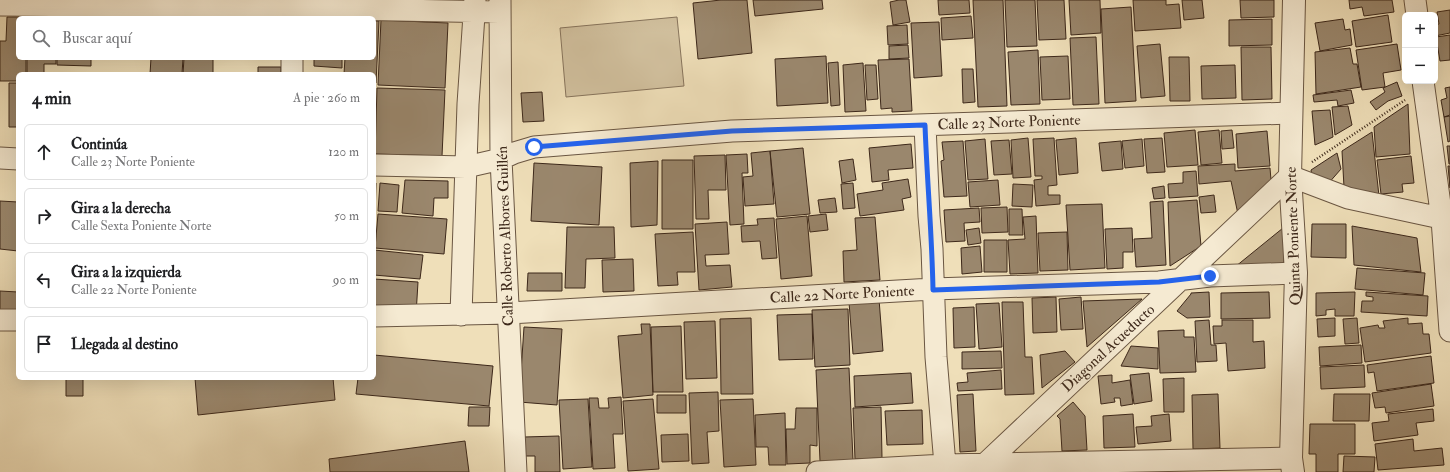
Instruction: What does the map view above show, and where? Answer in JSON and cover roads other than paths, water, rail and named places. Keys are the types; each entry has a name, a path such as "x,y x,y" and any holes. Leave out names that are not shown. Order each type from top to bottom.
{"street":[{"name":"Quinta Poniente Norte","path":"1292,465 1296,273 1290,176 1294,0"},
{"path":"1415,0 1416,12"},
{"path":"0,5 293,9 475,5 499,6"},
{"path":"461,315 468,104 475,5"},
{"name":"Calle Roberto Albores Guillén","path":"499,6 502,159 516,472"},
{"path":"292,60 292,72"},
{"path":"1423,84 1446,219 1450,331"},
{"name":"Calle 23 Norte Poniente","path":"376,165 466,167 502,159 514,153 534,147 732,131 1291,113"},
{"path":"925,125 936,357 945,465"},
{"path":"0,158 16,159"},
{"path":"1290,176 1348,198 1446,219"},
{"name":"Diagonal Acueducto","path":"985,464 1290,176"},
{"name":"Calle 22 Norte Poniente","path":"376,316 508,313 933,290 1159,282 1210,276 1296,273"},
{"path":"0,320 16,320"},
{"path":"817,472 985,464 1292,465"}]}
